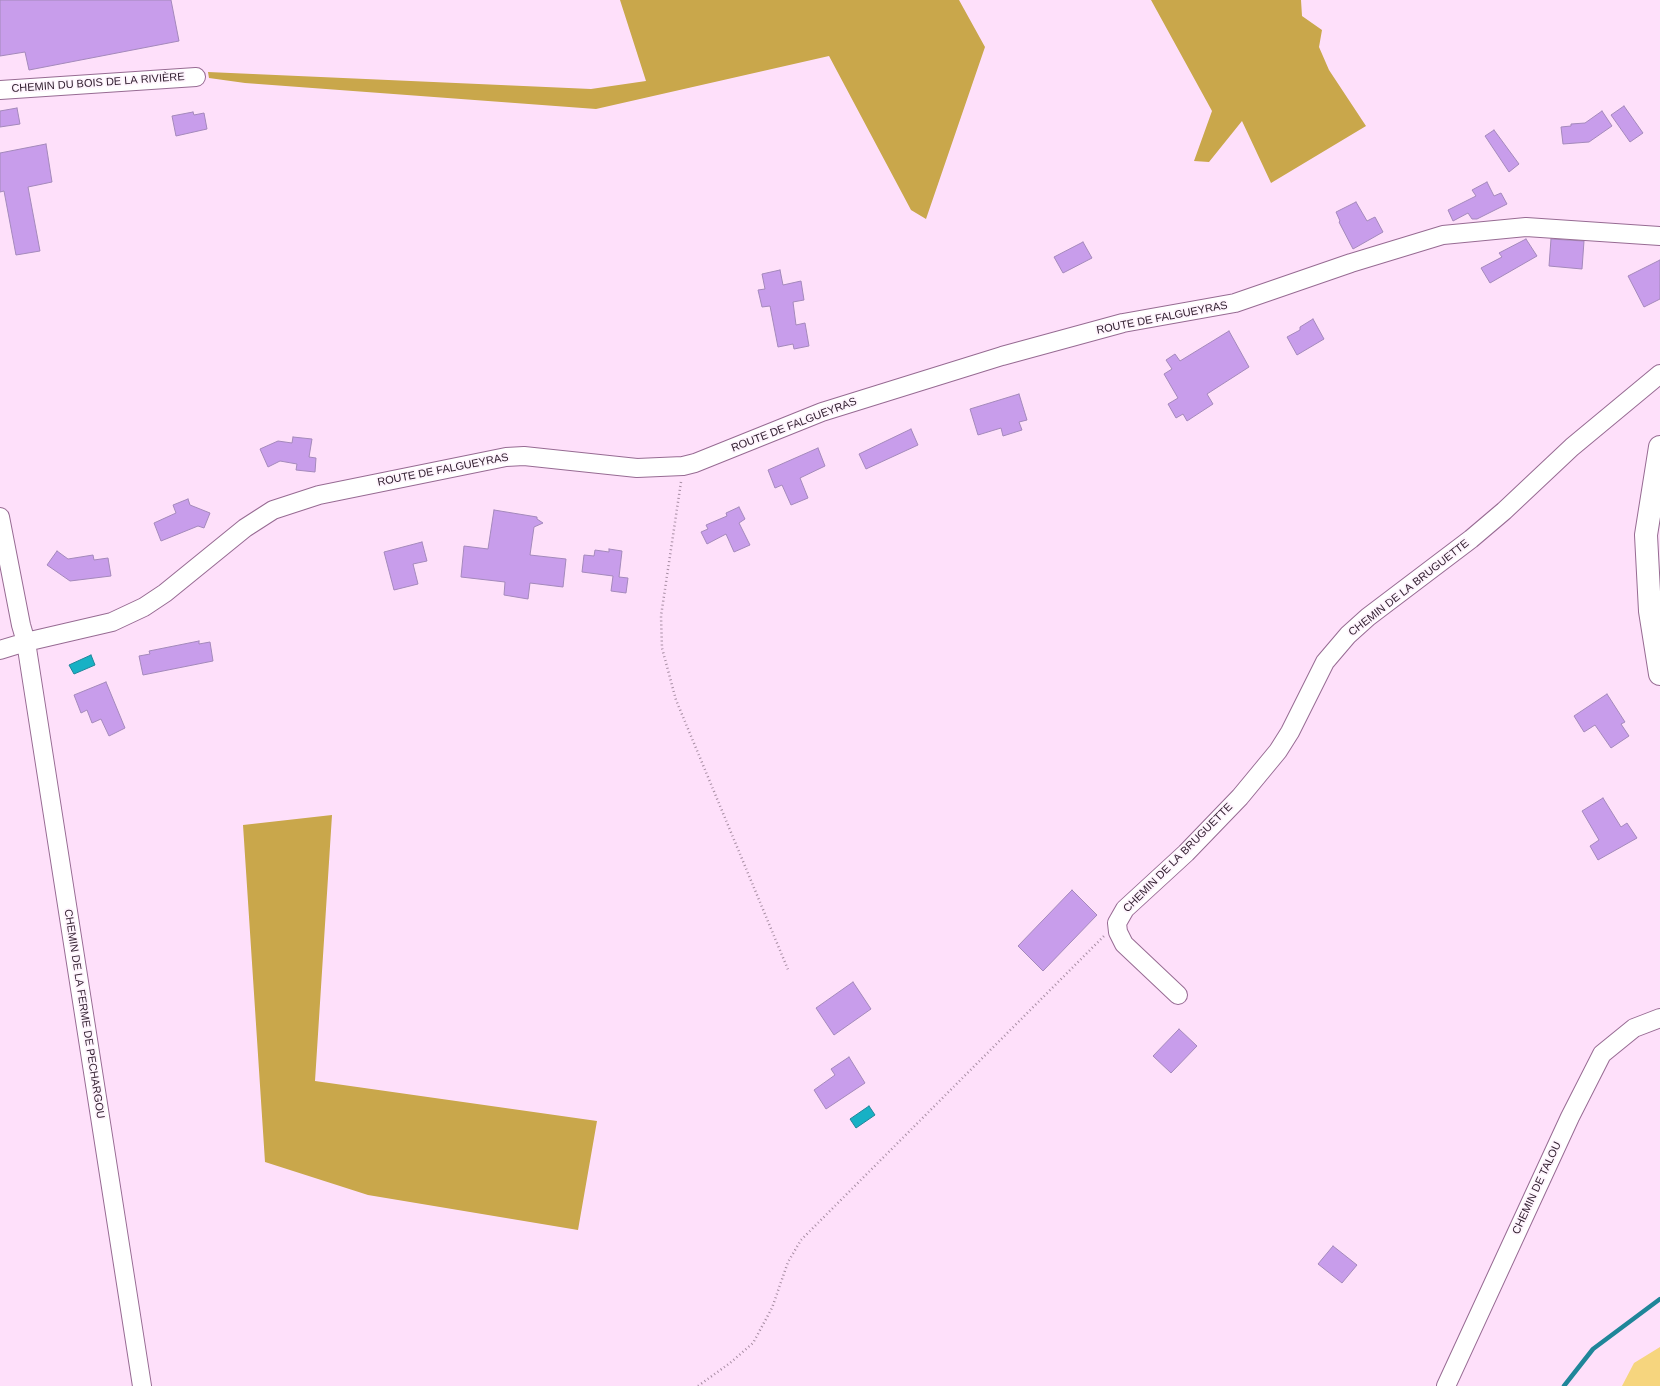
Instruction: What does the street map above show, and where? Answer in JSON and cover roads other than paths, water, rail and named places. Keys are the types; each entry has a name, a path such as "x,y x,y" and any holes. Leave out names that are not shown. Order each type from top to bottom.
{"street":[{"name":"CHEMIN DU BOIS DE LA RIVIÈRE","path":"0,90 196,76"},
{"name":"ROUTE DE FALGUEYRAS","path":"0,650 26,642 112,622 144,607 165,593 245,528 273,510 319,495 506,457 524,456 637,468 683,466 695,463 822,412 1002,356 1123,323 1235,303 1351,263 1443,235 1526,227 1660,236"},
{"name":"CHEMIN DE LA BRUGUETTE","path":"1178,995 1124,944 1118,932 1117,923 1125,908 1186,853 1240,797 1278,751 1290,732 1325,662 1348,636 1368,617 1488,525 1572,447 1660,374"},
{"path":"1660,447 1646,535 1650,611 1660,674"},
{"name":"CHEMIN DE LA FERME DE PECHARGOU","path":"0,517 21,625 26,642 142,1386"},
{"name":"CHEMIN DE TALOU","path":"1446,1386 1570,1117 1602,1054 1634,1028 1660,1018"}],"water":[{"path":"91,655 95,665 74,674 69,665"},
{"path":"869,1106 875,1115 856,1128 850,1119"}],"waterway":[{"path":"1564,1386 1593,1349 1660,1299"}]}
